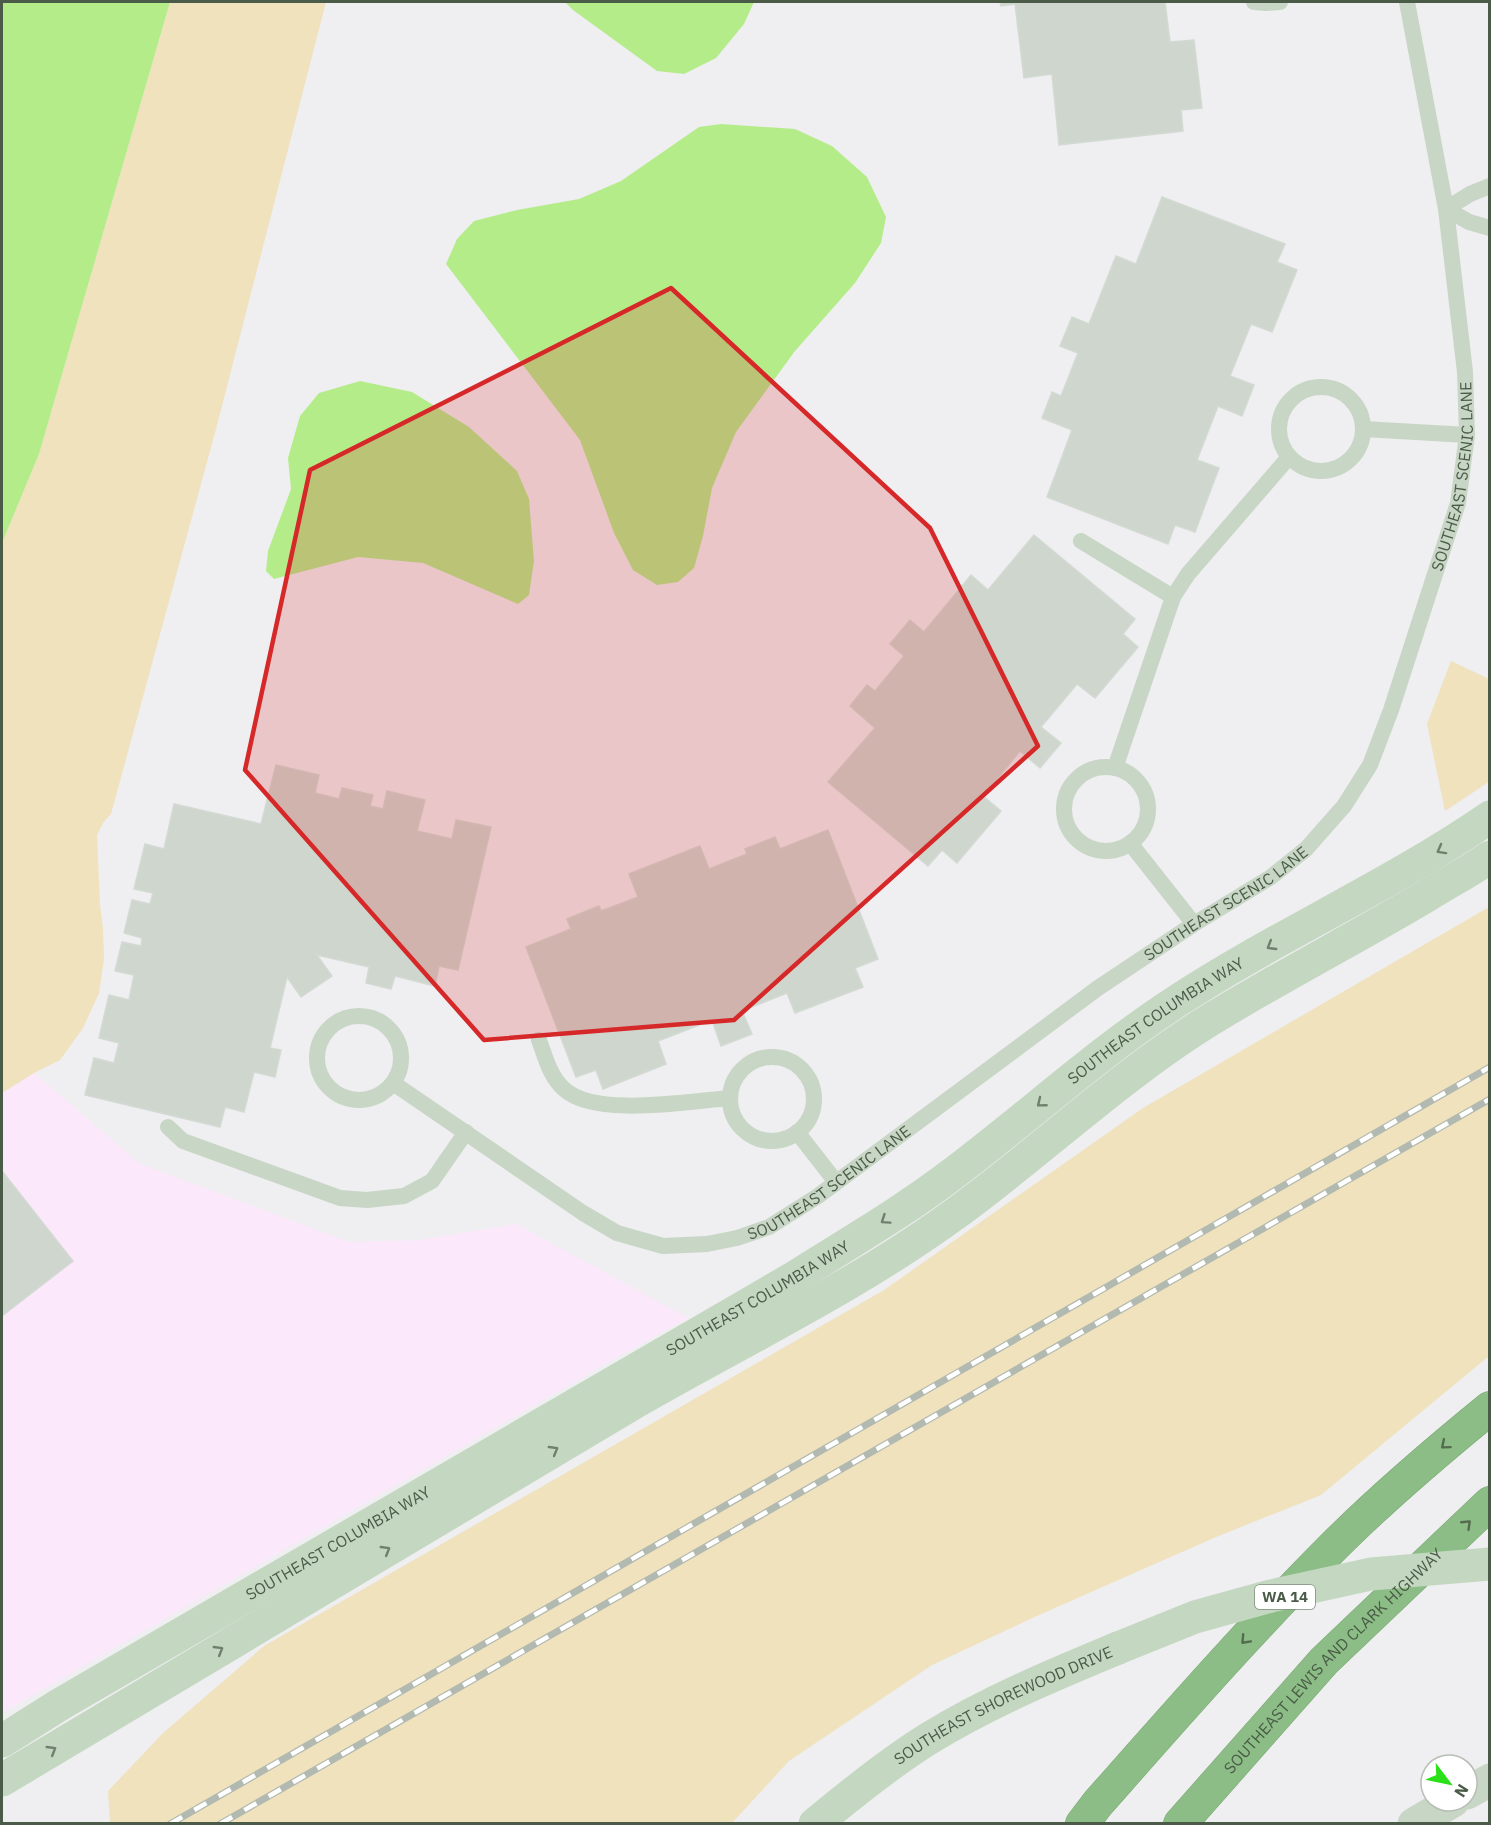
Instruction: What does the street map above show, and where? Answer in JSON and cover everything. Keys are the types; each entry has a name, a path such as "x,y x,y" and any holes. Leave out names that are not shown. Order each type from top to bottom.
{"highway":[{"name":"WA 14","path":"1086,1817 1209,1678 1333,1547 1428,1459 1490,1408"},
{"name":"SOUTHEAST LEWIS AND CLARK HIGHWAY","path":"1180,1824 1324,1661 1490,1503"}],"street":[{"name":"SOUTHEAST COLUMBIA WAY","path":"2,1741 842,1248 949,1177 1109,1049 1178,1001 1453,843 1490,818"},
{"name":"SOUTHEAST COLUMBIA WAY","path":"2,1780 517,1472 698,1366 804,1311 880,1265 955,1214 1143,1066 1204,1024 1286,975 1391,917 1490,857"},
{"name":"SOUTHEAST SHOREWOOD DRIVE","path":"814,1824 855,1790 929,1739 1023,1688 1195,1617 1271,1596 1371,1574 1490,1564"}],"lane":[{"path":"1254,2 1280,2"},
{"name":"SOUTHEAST SCENIC LANE","path":"393,1083 583,1213 617,1233 663,1246 717,1242 737,1238 770,1227 836,1182 1098,988 1270,877 1306,849 1344,806 1370,765 1391,710 1458,503 1467,435 1465,372 1446,209 1407,2"},
{"path":"1490,186 1470,194 1446,209 1469,222 1490,228"},
{"path":"1320,387 1334,388 1346,394 1358,409 1364,429 1362,441 1347,462 1336,469 1323,471 1311,470 1299,465 1289,457 1282,446 1279,432 1280,419 1285,406 1294,396 1306,389 1320,387"},
{"path":"1364,429 1467,435"},
{"path":"1115,768 1173,597 1188,574 1289,457"},
{"path":"1081,541 1173,597"},
{"path":"1100,767 1128,772 1139,782 1146,795 1149,809 1146,824 1130,843 1113,851 1099,850 1084,845 1074,836 1066,823 1064,808 1067,794 1074,781 1086,772 1100,767"},
{"path":"1130,843 1194,924"},
{"path":"352,1016 367,1017 381,1022 392,1031 399,1044 402,1058 399,1073 393,1083 380,1095 366,1100 351,1100 338,1095 327,1085 320,1072 317,1058 320,1043 327,1031 339,1021 352,1016"},
{"path":"539,1040 551,1072 564,1089 585,1102 621,1106 730,1098"},
{"path":"766,1057 780,1057 794,1062 805,1072 812,1084 815,1099 812,1114 797,1132 779,1141 764,1140 750,1135 740,1126 732,1113 730,1098 733,1084 740,1071 752,1062 766,1057"},
{"path":"168,1127 183,1141 340,1198 368,1200 404,1196 432,1181 466,1132"},
{"path":"797,1132 836,1182"}],"highlighted area":[{"path":"671,288 930,528 1038,746 734,1020 484,1040 245,770 310,470"}],"shaded area":[{"path":"2,2 170,2 39,454 2,543"},
{"path":"170,2 326,2 216,429 111,814 97,835 104,959 99,993 83,1028 60,1060 2,1093 2,543 39,454"},
{"path":"565,2 754,2 744,24 716,58 684,74 657,71"},
{"path":"721,124 795,129 832,146 867,177 886,217 881,243 855,283 795,351 736,432 712,488 694,568 678,582 657,585 633,570 614,533 580,440 446,264 457,239 474,221 517,210 579,199 621,181 699,127"},
{"path":"360,381 412,392 469,427 517,471 529,499 534,561 529,595 518,604 423,563 358,557 274,579 266,571 268,551 291,489 288,458 300,416 319,393"},
{"path":"1451,661 1489,679 1490,781 1445,811 1427,724"},
{"path":"1489,907 1489,1356 1321,1495 1216,1537 932,1665 789,1761 732,1823 110,1823 108,1791 163,1733 264,1646 884,1290 1143,1108"},
{"path":"34,1073 140,1164 349,1242 419,1240 516,1224 688,1318 2,1713 2,1093"}],"building":[{"path":"1000,2 1165,2 1170,42 1194,40 1202,108 1181,110 1183,131 1059,145 1052,74 1024,78 1015,4 1001,6"},
{"path":"1162,197 1285,244 1277,262 1297,270 1272,332 1251,324 1230,376 1254,385 1242,416 1218,406 1197,460 1219,468 1195,532 1175,525 1168,544 1047,497 1072,430 1042,418 1052,392 1061,396 1078,353 1060,346 1072,317 1089,324 1116,256 1136,264"},
{"path":"1034,535 1135,619 1123,634 1138,647 1095,698 1077,684 1041,727 1061,743 1040,768 1020,751 983,796 1001,811 957,863 942,850 928,866 828,782 875,728 850,706 867,685 875,691 904,656 890,644 910,620 924,632 971,575 988,590"},
{"path":"276,765 319,775 315,793 339,799 342,788 373,795 370,806 383,809 387,791 425,800 417,831 452,839 456,820 491,827 458,970 439,966 435,986 395,976 391,989 366,983 369,967 317,955 332,976 301,997 287,977 270,1048 281,1050 275,1077 254,1072 244,1112 225,1107 220,1127 85,1095 94,1058 114,1063 119,1043 99,1038 109,995 129,1000 134,975 115,971 122,942 141,946 142,938 124,933 132,900 150,904 153,893 134,889 145,844 164,849 174,804 261,824"},
{"path":"828,830 878,959 855,968 863,987 795,1013 787,993 742,1011 752,1034 721,1046 712,1020 658,1041 666,1064 603,1089 596,1070 576,1077 526,947 571,929 567,919 599,906 601,911 638,897 629,874 700,846 709,869 747,854 745,849 775,837 780,849"},
{"path":"2,1171 73,1261 2,1316"}],"railway":[{"path":"170,1824 1490,1067"},
{"path":"220,1824 1490,1099"}]}
